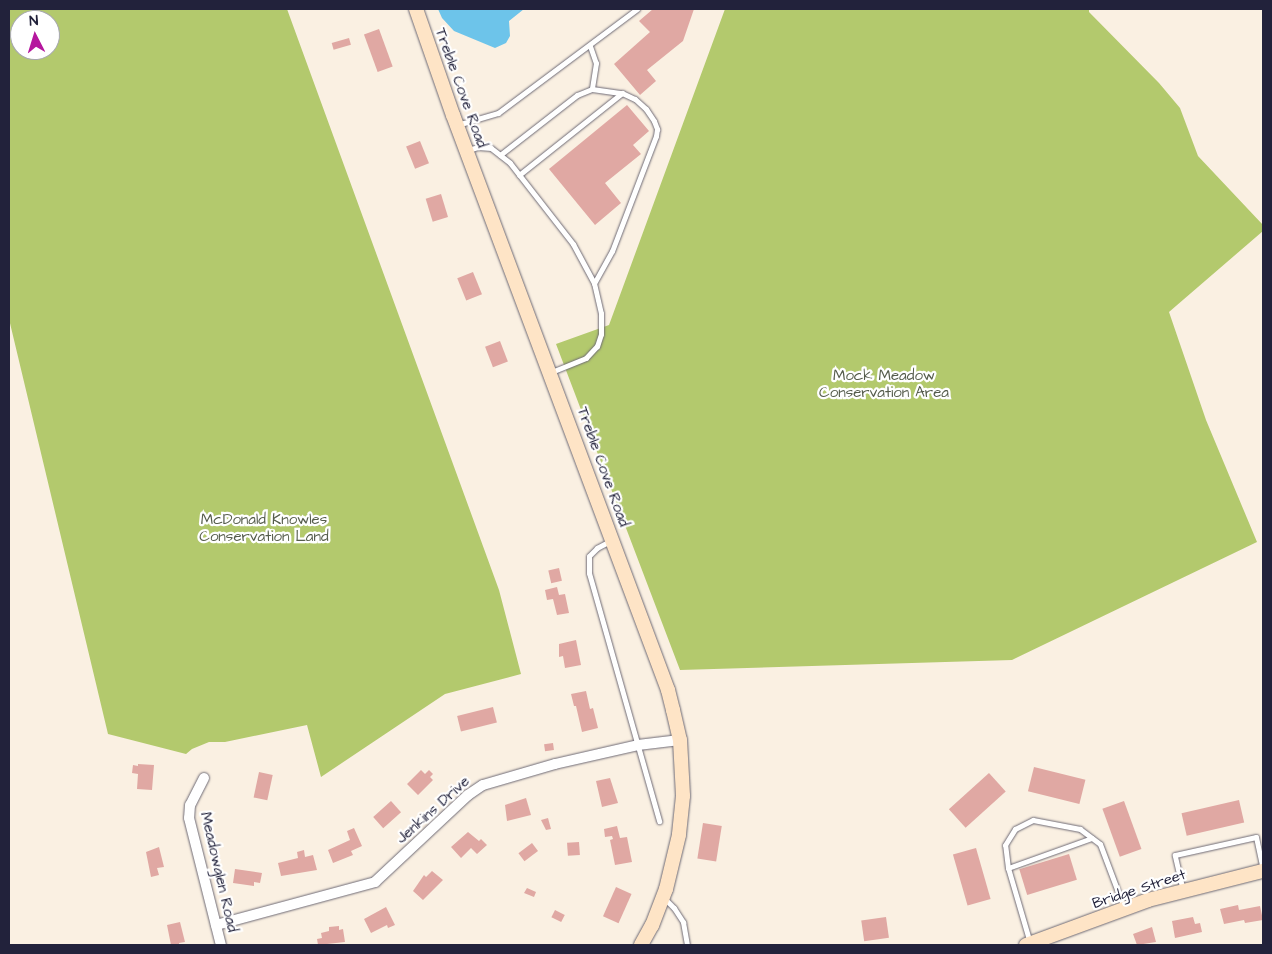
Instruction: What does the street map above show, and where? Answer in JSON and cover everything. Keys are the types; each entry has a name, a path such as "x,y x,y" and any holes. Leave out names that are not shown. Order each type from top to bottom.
{"main road":[{"name":"Treble Cove Road","path":"416,9 466,150 668,690 680,740 683,796 679,835 663,897 652,925 641,945"},
{"name":"Bridge Street","path":"1028,944 1124,908 1263,870"}],"street":[{"name":"Jenkins Drive","path":"216,925 375,882 468,795 483,785 555,764 638,745 680,740"},
{"name":"Meadowglen Road","path":"204,778 189,812 221,945"}],"lane":[{"path":"457,125 498,113 637,9"},
{"path":"590,46 596,63 592,89"},
{"path":"500,155 577,95 592,89 622,93 635,99 646,109 657,129 656,136 612,251 594,283"},
{"path":"519,175 622,93"},
{"path":"466,150 478,147 491,148 500,155 519,175 573,244 594,283 601,313 601,334 597,346 586,358 550,372"},
{"path":"612,540 597,548 589,556 589,573 659,821"},
{"path":"1028,944 1008,868 1005,845 1015,829 1033,820 1080,829 1100,844 1124,908"},
{"path":"1183,891 1175,855 1256,837 1263,870"},
{"path":"1008,868 1092,838"},
{"path":"663,897 674,908 683,922 687,945"}],"green space":[{"name":"McDonald Knowles Conservation Land","path":"9,9 287,9 499,590 521,674 445,694 321,777 307,725 225,742 209,742 192,749 186,754 108,734 9,319"},
{"name":"Mock Meadow Conservation Area","path":"725,9 1089,9 1089,12 1159,83 1180,108 1198,156 1263,225 1263,231 1169,312 1206,420 1257,542 1012,660 680,670 556,344 609,325"}],"water":[{"path":"438,9 524,9 509,21 510,36 506,43 495,48 454,31 442,18"}],"building":[{"path":"653,9 694,9 683,41 647,70 656,81 640,95 614,64 650,32 639,21"},
{"path":"379,29 393,67 378,72 364,34"},
{"path":"349,38 351,45 334,50 332,43"},
{"path":"627,105 649,131 633,145 641,154 605,183 621,203 595,225 549,169"},
{"path":"420,141 429,163 415,169 406,147"},
{"path":"441,194 448,217 433,222 426,199"},
{"path":"473,272 482,294 466,301 457,278"},
{"path":"500,341 508,362 493,367 485,347"},
{"path":"559,568 562,581 551,583 548,570"},
{"path":"557,587 559,595 565,594 569,613 557,615 553,599 547,600 545,590"},
{"path":"576,640 581,665 565,668 563,656 559,657 559,644"},
{"path":"586,691 590,709 593,708 598,728 582,732 571,694"},
{"path":"493,707 497,723 461,731 457,716"},
{"path":"553,743 554,750 545,751 544,744"},
{"path":"138,764 154,765 152,790 137,789 138,774 132,773 133,765 138,766"},
{"path":"1034,767 1085,780 1079,804 1028,791"},
{"path":"421,770 425,774 429,770 433,774 430,777 433,780 418,795 407,784"},
{"path":"259,772 273,775 267,800 254,797"},
{"path":"989,773 1006,792 966,828 949,809"},
{"path":"610,778 618,803 602,807 596,781"},
{"path":"526,798 531,815 507,821 505,805"},
{"path":"1239,800 1244,822 1187,836 1182,813"},
{"path":"391,801 401,812 383,828 373,817"},
{"path":"1124,801 1141,849 1120,857 1102,809"},
{"path":"548,818 551,829 546,830 541,820"},
{"path":"703,823 722,826 716,862 697,859"},
{"path":"617,826 620,838 627,837 632,862 615,865 610,840 613,839 612,836 605,837 604,829"},
{"path":"354,828 362,846 351,851 353,855 333,863 328,850 350,840 347,831"},
{"path":"468,832 479,841 481,839 487,845 477,854 471,848 461,858 451,847"},
{"path":"579,842 580,855 568,856 567,843"},
{"path":"532,843 538,851 524,861 518,853"},
{"path":"159,847 164,867 157,868 159,875 151,877 146,852"},
{"path":"976,848 991,899 968,906 953,855"},
{"path":"304,850 305,857 313,855 317,870 281,876 278,863 298,858 297,852"},
{"path":"1069,854 1077,880 1027,895 1019,869"},
{"path":"235,869 262,873 260,883 254,882 254,886 233,883"},
{"path":"432,871 443,880 423,900 413,891 424,875 426,877"},
{"path":"616,887 632,894 619,923 603,916"},
{"path":"527,888 536,892 534,897 524,893"},
{"path":"1238,905 1239,910 1260,906 1263,920 1245,923 1244,920 1224,924 1220,909"},
{"path":"386,907 395,925 388,928 387,925 371,933 364,919"},
{"path":"555,910 565,915 561,922 551,917"},
{"path":"886,917 889,938 864,941 861,920"},
{"path":"1193,917 1195,924 1200,923 1202,932 1175,938 1172,921"},
{"path":"180,922 185,942 179,943 179,945 171,945 167,925"},
{"path":"339,926 339,930 343,929 345,942 318,945 317,939 322,938 321,933 329,931 329,927"},
{"path":"1152,927 1156,942 1137,945 1133,934"}]}
